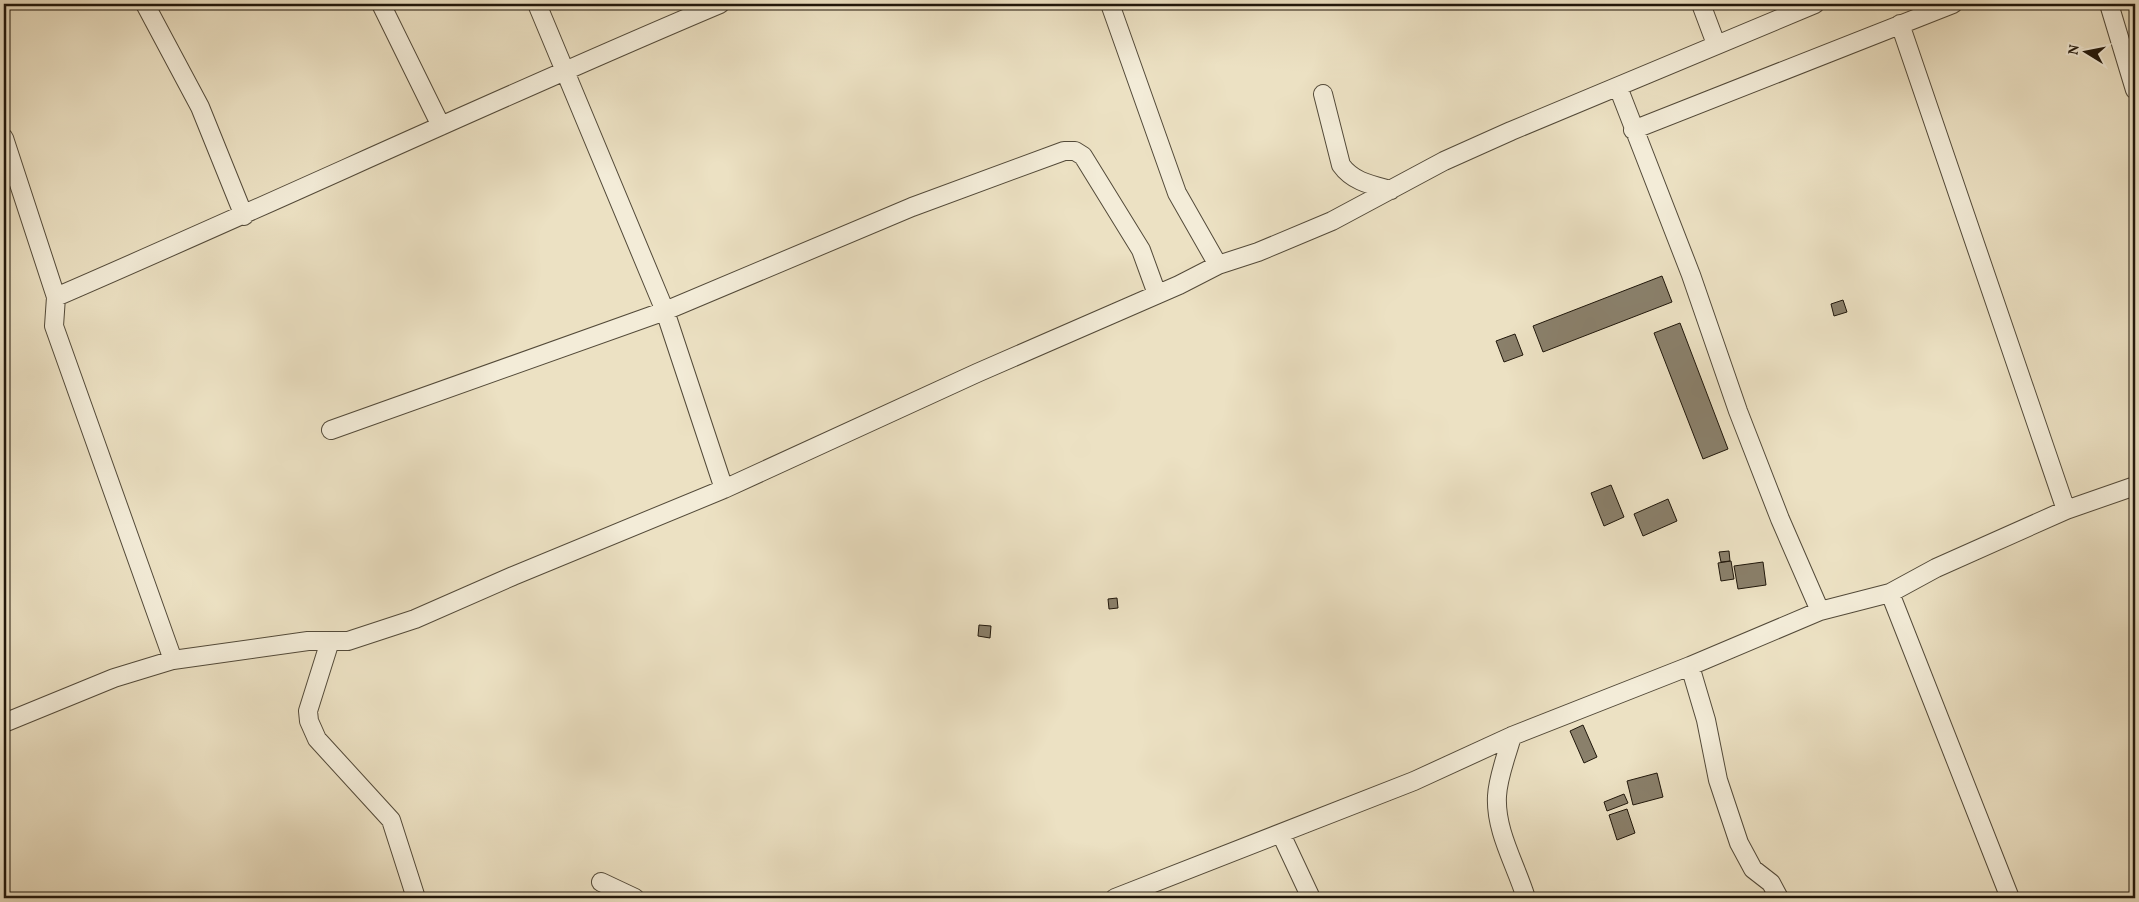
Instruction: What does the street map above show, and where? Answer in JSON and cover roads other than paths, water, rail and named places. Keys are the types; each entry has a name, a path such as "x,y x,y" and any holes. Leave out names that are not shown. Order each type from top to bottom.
{"street":[{"path":"145,4 200,107 244,216"},
{"path":"381,4 441,126"},
{"path":"537,4 665,311 724,489"},
{"path":"56,297 244,216 564,70 720,4"},
{"path":"1110,4 1177,193 1218,265"},
{"path":"1701,4 1716,44"},
{"path":"4,723 114,678 173,660 267,645 348,640 415,619 521,572 724,489 1218,265 1258,252 1332,221 1444,161 1716,44 1815,4"},
{"path":"1633,130 1953,4"},
{"path":"2109,4 2135,90"},
{"path":"1900,24 2066,510"},
{"path":"1618,87 1633,130 1691,275 1738,412 1780,519 1820,611"},
{"path":"1323,94 1341,165 1348,174 1366,183 1391,190"},
{"path":"4,138 56,297 54,326 173,660"},
{"path":"331,430 665,311 912,207 1064,152 1075,151 1084,156 1141,250 1157,294"},
{"path":"1122,897 1414,781 1512,736 1690,666 1820,611 1890,593 1936,568 2066,510 2135,486"},
{"path":"1890,593 2010,898"},
{"path":"330,641 308,711 309,721 316,739 391,820 416,898"},
{"path":"1690,666 1706,720 1718,780 1739,843 1753,869 1772,883 1779,898"},
{"path":"1512,736 1497,793 1497,808 1504,837 1526,898"},
{"path":"1281,834 1311,898"},
{"path":"601,882 635,898"}]}
